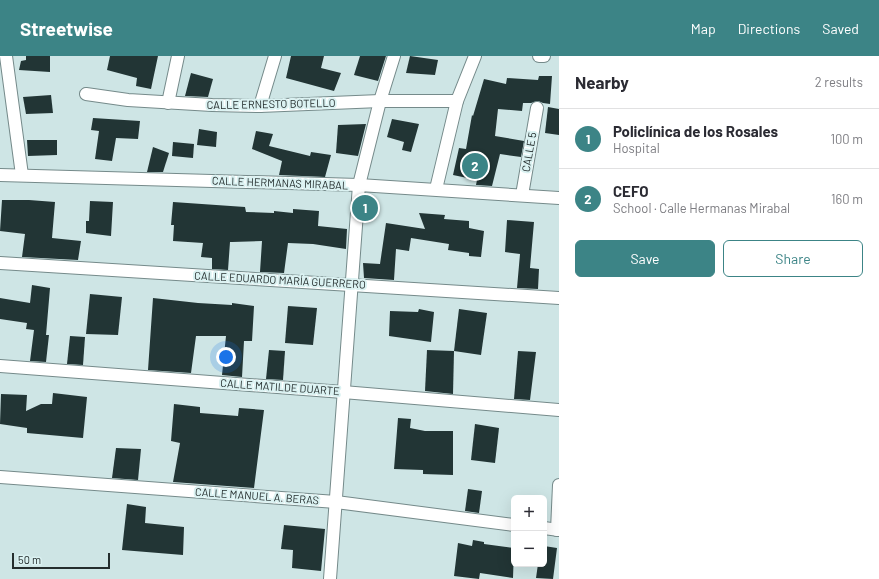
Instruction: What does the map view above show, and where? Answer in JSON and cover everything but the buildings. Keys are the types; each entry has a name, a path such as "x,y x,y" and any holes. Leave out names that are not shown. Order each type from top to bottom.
{"street":[{"path":"6,56 22,175"},
{"path":"168,103 178,56"},
{"path":"260,106 275,56"},
{"path":"330,579 359,185 380,101 394,56"},
{"path":"436,189 457,101 475,56"},
{"path":"539,56 544,56"},
{"name":"CALLE ERNESTO BOTELLO","path":"86,94 128,100 168,103 260,106 380,101 457,101"},
{"name":"CALLE 5","path":"522,195 537,108"},
{"name":"CALLE HERMANAS MIRABAL","path":"0,175 359,185 559,198"},
{"name":"CALLE EDUARDO MARÍA GUERRERO","path":"0,263 559,298"},
{"name":"CALLE MATILDE DUARTE","path":"0,366 559,410"},
{"name":"CALLE MANUEL A. BERAS","path":"0,477 336,502 511,525"},
{"path":"547,528 558,530 559,485"}],"place":[{"name":"CEFO","path":"475,166"},
{"name":"Policlínica de los Rosales","path":"365,208"}]}
